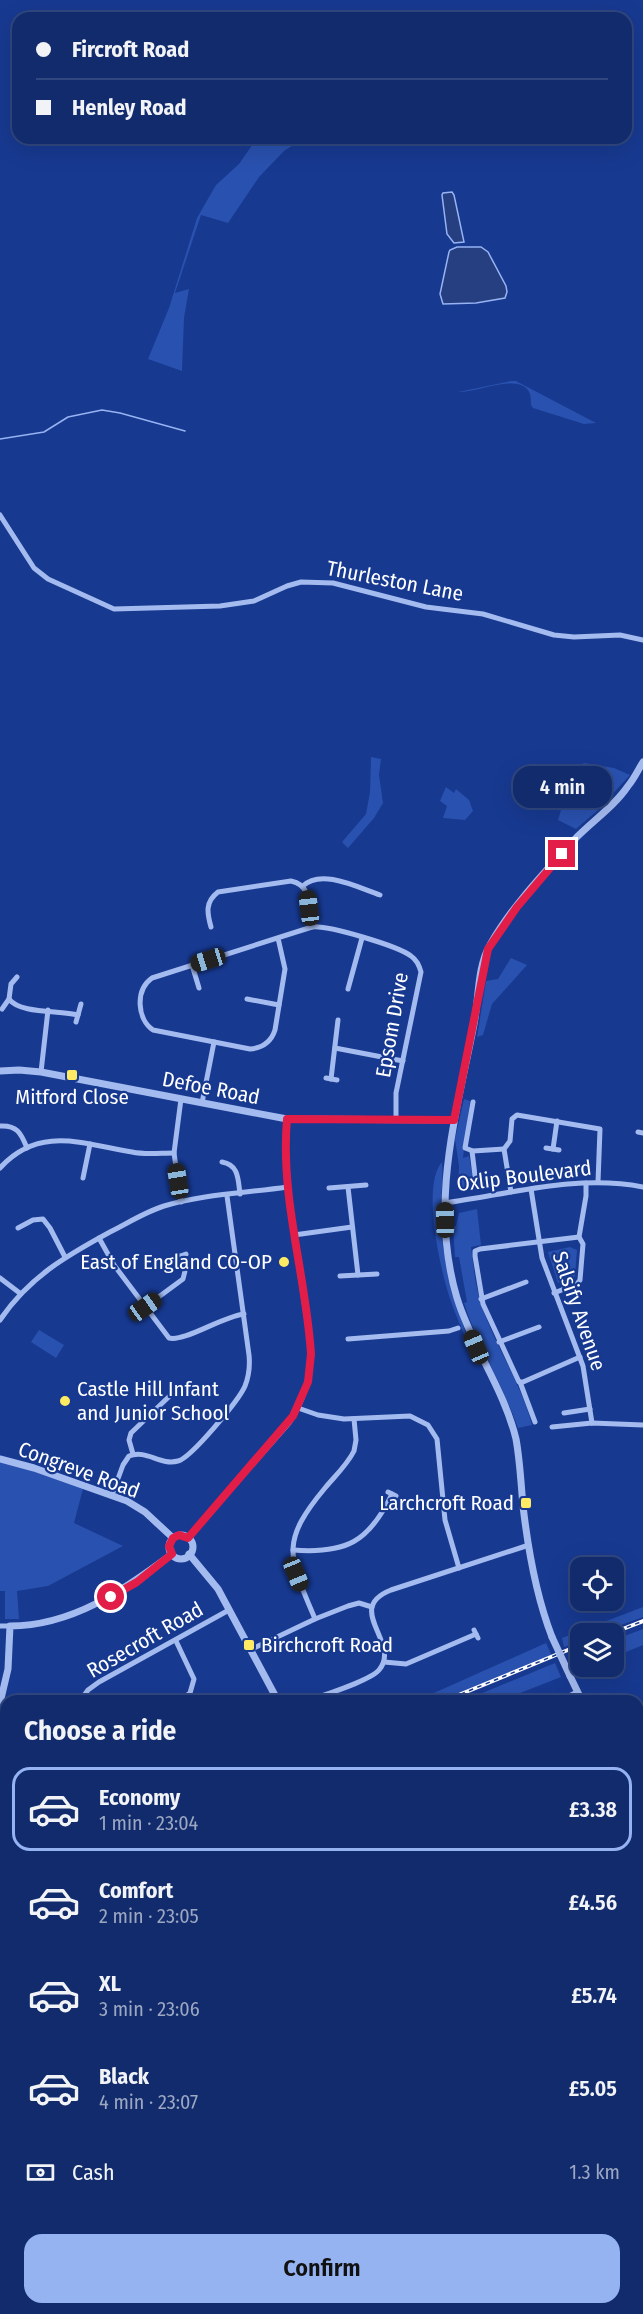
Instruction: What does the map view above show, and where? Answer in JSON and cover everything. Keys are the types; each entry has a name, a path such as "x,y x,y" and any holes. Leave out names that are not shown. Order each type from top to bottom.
{"street":[{"name":"Thurleston Lane","path":"0,515 34,568 48,579 114,609 228,605 254,601 301,582 333,583 426,607 483,614 554,635 574,637 620,635 643,640"},
{"path":"579,1695 552,1637 540,1599 529,1545 513,1427 501,1396 473,1341 458,1302 448,1254 445,1203 447,1158 476,1017 484,961 491,943 517,907 575,839 628,788 643,762"},
{"path":"303,886 310,880 321,877 377,894 376,886"},
{"path":"211,927 207,910 209,901 215,894 224,890 291,881 303,886 307,893 312,927"},
{"path":"201,921 208,919"},
{"name":"Epsom Drive","path":"214,1042 153,1030 146,1025 142,1017 141,992 145,984 152,978 312,927 328,927 408,954 416,960 420,967 420,977 396,1093 396,1118"},
{"path":"202,1103 214,1042 250,1049 262,1047 274,1034 285,964 278,938"},
{"path":"348,989 362,938"},
{"path":"192,965 198,988"},
{"path":"2,1009 9,999 8,983 17,977"},
{"path":"9,999 25,1008 78,1015"},
{"path":"247,999 279,1005"},
{"path":"76,1022 81,1004"},
{"path":"41,1072 48,1010"},
{"path":"331,1079 338,1020"},
{"path":"335,1048 403,1061"},
{"name":"Defoe Road","path":"0,1071 41,1072 287,1119 454,1120"},
{"path":"181,1099 174,1153 181,1202"},
{"path":"472,1102 466,1149 472,1151 504,1149"},
{"path":"511,1192 504,1149 510,1141 511,1122 515,1116 557,1121 601,1130 598,1182"},
{"path":"188,1538 281,1433 298,1408 308,1382 311,1354 287,1187 285,1152 287,1119"},
{"path":"546,1148 556,1149 557,1121"},
{"path":"0,1126 16,1128 27,1148"},
{"path":"0,1168 27,1148 53,1140 72,1140 133,1153 174,1153"},
{"path":"82,1178 90,1144"},
{"path":"472,1151 476,1184"},
{"path":"222,1162 236,1169 240,1194"},
{"name":"Oxlip Boulevard","path":"445,1203 531,1189 598,1182 643,1187"},
{"path":"554,1293 580,1282 583,1242 579,1237 586,1183"},
{"path":"329,1188 366,1185"},
{"path":"0,1320 43,1272 65,1257 150,1211 181,1202 287,1187"},
{"path":"348,1187 358,1275"},
{"name":"Salsify Avenue","path":"531,1189 544,1267 580,1357 588,1389 592,1423"},
{"path":"112,1495 124,1461 133,1454 144,1454 169,1462 183,1460 236,1401 245,1386 249,1364 227,1196"},
{"path":"18,1228 33,1220 43,1219 65,1257"},
{"path":"294,1235 352,1227"},
{"path":"535,1422 520,1382 499,1342 482,1299 476,1251 538,1240 579,1237"},
{"path":"99,1238 114,1265 165,1335 176,1340 226,1318 244,1314"},
{"path":"145,1307 183,1279 185,1271 181,1256"},
{"path":"340,1276 377,1274"},
{"path":"0,1278 21,1294"},
{"path":"482,1299 526,1282"},
{"path":"499,1342 539,1327"},
{"path":"348,1339 448,1331 458,1328"},
{"path":"520,1382 580,1357"},
{"path":"133,1454 129,1440 131,1433 178,1388"},
{"path":"298,1408 318,1415 354,1419 410,1416 423,1421 432,1430 436,1439 445,1520 459,1568"},
{"path":"564,1413 590,1409"},
{"path":"315,1618 296,1574 294,1537 302,1518 354,1451 356,1440 354,1419"},
{"path":"552,1427 592,1423 643,1425"},
{"name":"Congreve Road","path":"0,1459 34,1468 112,1495 139,1507 173,1538"},
{"path":"293,1550 329,1550 351,1543 376,1523 392,1494"},
{"path":"179,1535 188,1538 192,1546 189,1554 181,1558 172,1554 169,1546 173,1538 179,1535"},
{"path":"323,1695 370,1677 377,1673 384,1662 385,1650 373,1620 372,1607 376,1599 386,1593 529,1545"},
{"path":"0,1626 49,1623 111,1597 137,1582 172,1554"},
{"path":"189,1554 214,1583 252,1649 275,1695"},
{"path":"252,1649 315,1618 354,1604 372,1607"},
{"name":"Rosecroft Road","path":"86,1695 99,1682 229,1610"},
{"path":"2,1695 8,1670 10,1626"},
{"path":"384,1662 406,1664 476,1634"},
{"path":"176,1641 194,1679 187,1695"},
{"path":"571,1695 577,1692"}],"shaded area":[{"path":"253,144 295,144 284,151 259,177 228,223 201,215 175,293 189,289 184,318 182,371 148,359 169,308 197,218 216,185 239,164"},
{"path":"452,192 464,242 454,243 447,234 442,195"},
{"path":"457,247 481,247 488,252 506,286 505,298 476,303 443,304 440,294 449,252"},
{"path":"516,381 596,423 584,424 533,408 530,394 525,387 518,384 458,392"},
{"path":"371,757 381,759 379,775 383,803 374,818 348,848 342,842 366,814 370,792"},
{"path":"584,763 614,768 630,775 598,810 576,829 558,820 572,774 571,770"},
{"path":"446,787 454,793 456,789 469,800 473,811 465,820 443,818 447,806 440,801"},
{"path":"511,958 527,965 492,1004 483,1035 477,1037 486,981 498,979"},
{"path":"464,1099 470,1101 463,1158 469,1156 475,1190 462,1191 458,1190 459,1166 455,1139"},
{"path":"442,1162 442,1242 451,1285 469,1341 467,1342 449,1296 434,1224 433,1188 436,1173"},
{"path":"477,1209 481,1245 471,1247 479,1298 532,1425 518,1428 464,1303 467,1302 459,1257 455,1257 453,1226 456,1226 459,1213"},
{"path":"570,1247 577,1250 575,1276 573,1279 558,1283 548,1252"},
{"path":"39,1330 64,1345 56,1358 31,1342"},
{"path":"0,1459 84,1485 74,1523 123,1546 48,1586 17,1591 19,1619 5,1619 5,1591 0,1591"},
{"path":"643,1607 643,1617 624,1624 601,1623"},
{"path":"643,1629 643,1645 624,1653 624,1636"},
{"path":"570,1635 570,1645 564,1647 562,1638"},
{"path":"546,1643 552,1656 459,1695 429,1695"},
{"path":"555,1663 561,1677 515,1695 478,1695"}],"waterway":[{"path":"0,439 44,432 68,417 102,410 185,431"}],"railway":[{"path":"624,1628 643,1621"},
{"path":"459,1695 570,1649"}],"place":[{"name":"Mitford Close","path":"72,1075"},
{"name":"East of England CO-OP","path":"284,1262"},
{"name":"Castle Hill Infant and Junior School","path":"65,1401"},
{"name":"Larchcroft Road","path":"526,1503"},
{"name":"Birchcroft Road","path":"249,1645"}],"route":[{"path":"111,1597 137,1582 172,1554 169,1546 173,1538 179,1535 188,1538 281,1433 304,1395 310,1373 311,1354 287,1187 285,1152 287,1119 454,1120 488,949 517,907 562,854"}]}
